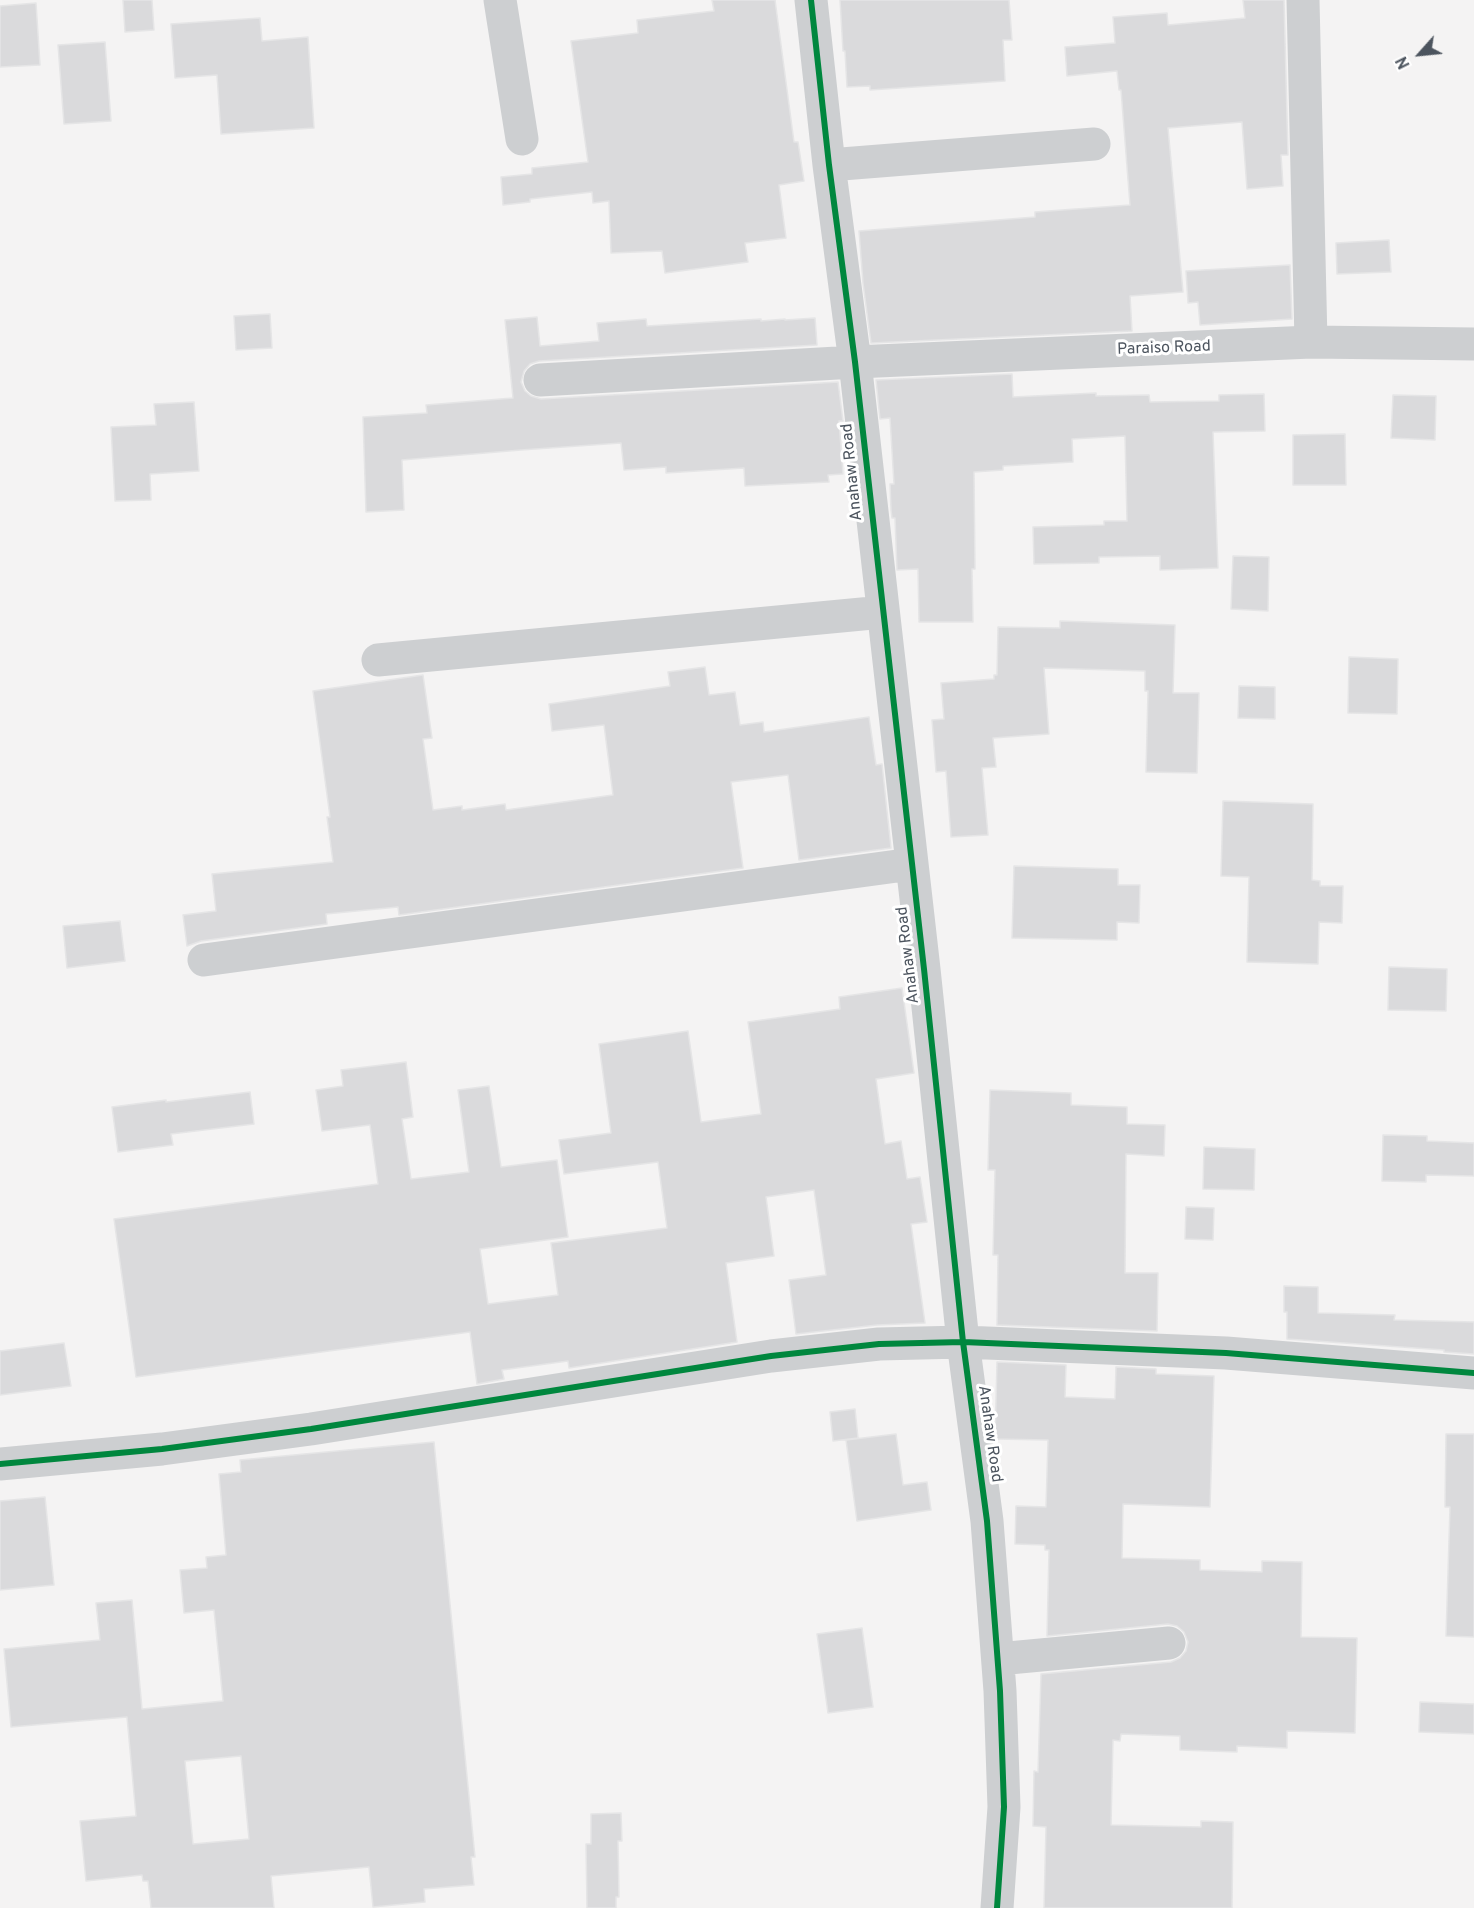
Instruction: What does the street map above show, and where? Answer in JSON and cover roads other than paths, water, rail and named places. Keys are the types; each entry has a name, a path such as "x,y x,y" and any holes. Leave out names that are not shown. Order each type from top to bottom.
{"street":[{"path":"500,0 522,139"},
{"name":"Anahaw Road","path":"811,0 912,864 963,1342 987,1521 998,1659 1004,1807 997,1908"},
{"path":"1304,0 1311,342"},
{"path":"829,165 1094,144"},
{"name":"Paraiso Road","path":"540,380 855,362 1311,342 1474,344"},
{"path":"378,660 883,612"},
{"path":"204,960 912,864"},
{"path":"0,1464 162,1449 310,1429 771,1356 879,1344 963,1342 1226,1353 1474,1372"},
{"path":"998,1659 1169,1643"}]}
